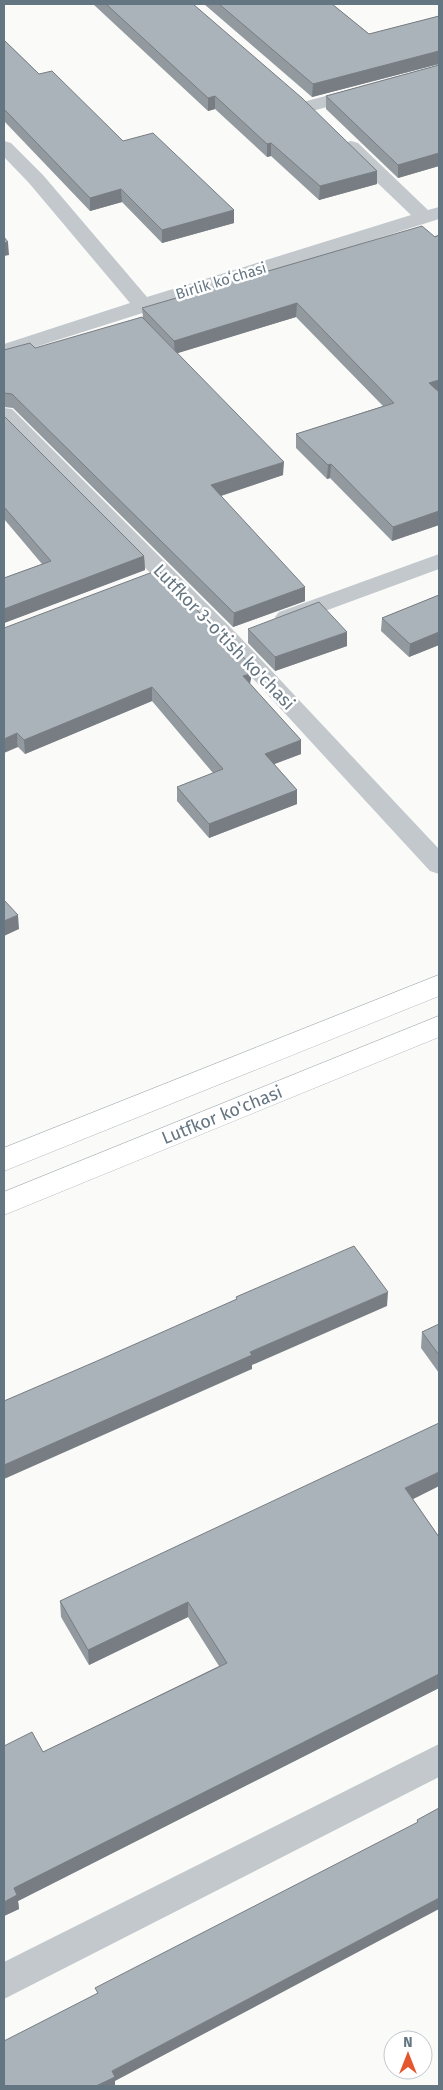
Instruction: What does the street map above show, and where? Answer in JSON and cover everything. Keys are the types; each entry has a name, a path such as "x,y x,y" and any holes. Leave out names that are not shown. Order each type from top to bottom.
{"main road":[{"path":"4,1160 439,985"},
{"name":"Lutfkor ko'chasi","path":"4,1204 439,1026"}],"street":[{"path":"309,106 383,85"},
{"path":"294,93 322,119"},
{"path":"336,132 431,215"},
{"path":"4,147 36,179 143,305"},
{"name":"Birlik koʻchasi","path":"4,351 143,305 431,215"},
{"name":"Lutfkor 3-o'tish ko'chasi","path":"4,414 153,577 247,632 439,865"},
{"path":"247,632 439,561"},
{"path":"4,1981 439,1760"}],"building":[{"path":"106,4 193,4 302,98 377,171 320,186 271,143 267,144 215,96 208,98"},
{"path":"219,4 332,4 369,34 439,16 439,51 313,84"},
{"path":"4,40 39,74 52,71 123,141 153,133 234,210 162,230 121,189 90,198 4,109"},
{"path":"439,65 439,153 398,165 326,96"},
{"path":"422,226 435,237 439,235 439,380 429,383 439,392 439,511 393,527 331,464 328,465 296,434 394,403 297,303 174,341 142,308"},
{"path":"142,317 284,462 211,485 305,587 234,613 12,394 4,393 4,350 30,343 35,348"},
{"path":"4,416 144,556 4,609 4,578 51,561 4,507"},
{"path":"158,570 251,665 245,668 251,674 243,676 301,740 265,754 297,790 209,824 177,787 223,769 152,687 24,740 17,733 4,739 4,628"},
{"path":"439,595 439,632 410,644 382,618"},
{"path":"319,602 347,632 275,657 248,629"},
{"path":"4,900 18,915 4,921"},
{"path":"354,1246 388,1292 250,1352 252,1355 4,1465 4,1401"},
{"path":"439,1324 439,1355 422,1332"},
{"path":"439,1423 439,1472 405,1488 439,1537 439,1674 14,1888 17,1895 4,1902 4,1746 32,1732 43,1752 227,1663 188,1602 88,1650 60,1601"},
{"path":"439,1808 439,1898 112,2071 115,2077 96,2086 4,2086 4,2041 98,1993 95,1988 418,1822 417,1820"}]}
